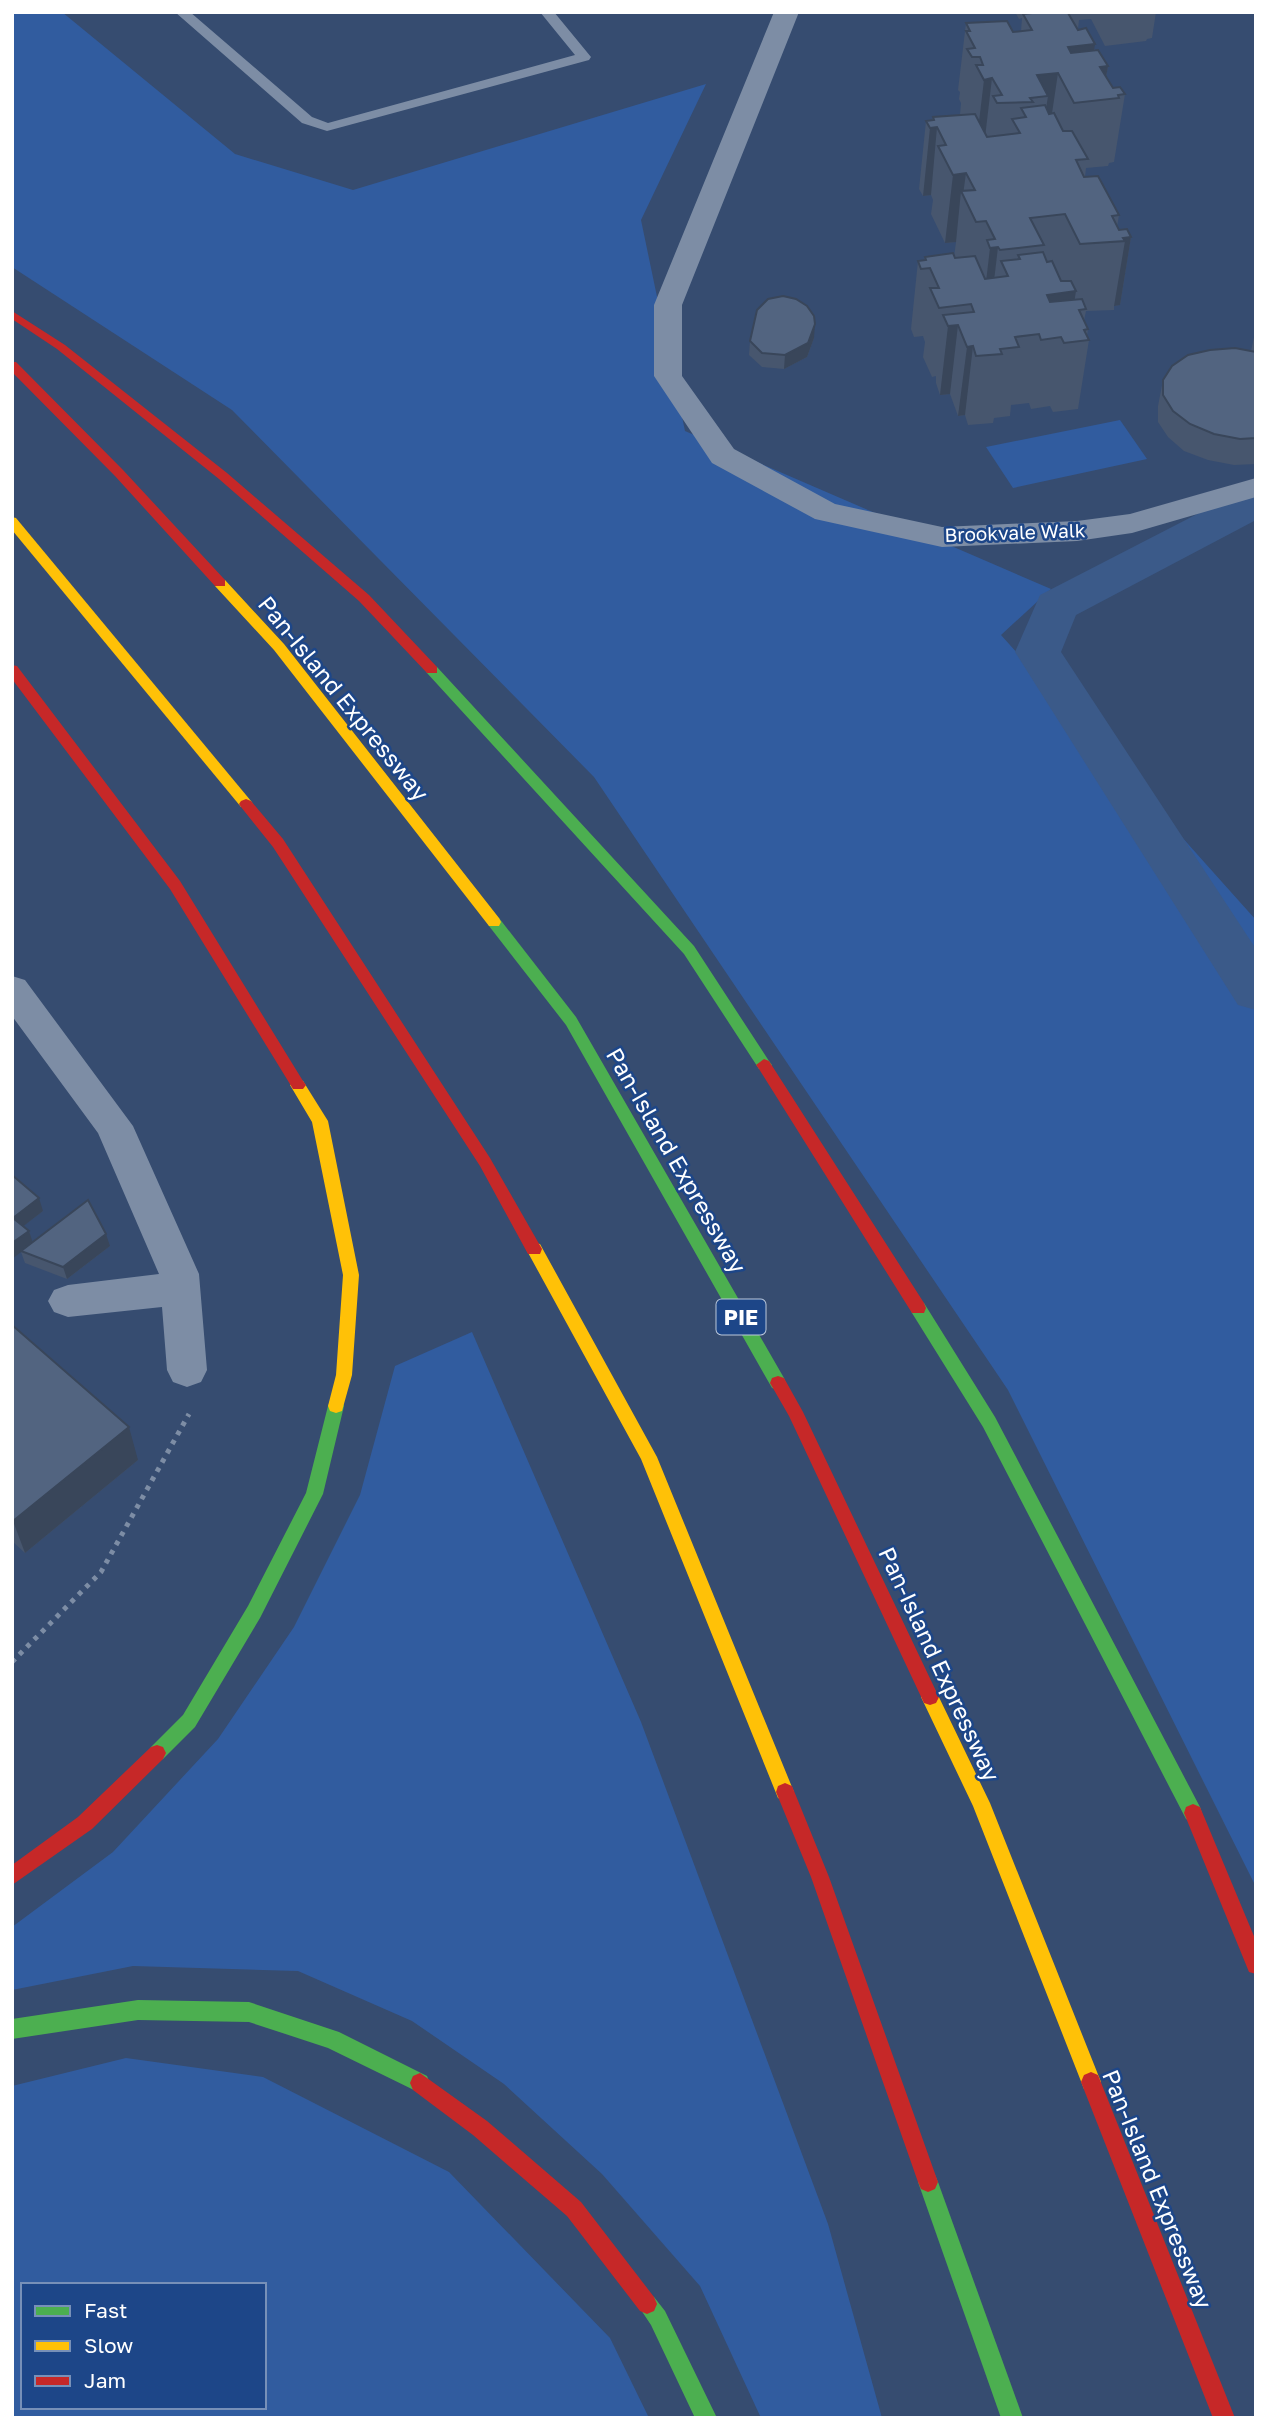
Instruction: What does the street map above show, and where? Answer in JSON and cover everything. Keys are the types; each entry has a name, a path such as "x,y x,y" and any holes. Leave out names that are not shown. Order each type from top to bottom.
{"main road":[{"path":"12,314 53,341 223,476 364,598 508,750 690,950 827,1162 989,1422 1192,1810 1256,1965"},
{"name":"Pan-Island Expressway","path":"12,365 119,473 279,647 571,1021 795,1412 981,1803 1224,2418"},
{"path":"12,521 278,843 485,1161 649,1457 820,1877 1012,2418"},
{"path":"12,669 175,885 320,1121 351,1275 344,1375 314,1494 254,1612 189,1721 85,1823 12,1876"},
{"path":"1192,1810 1222,1841"},
{"path":"12,2029 138,2010 249,2012 332,2039 418,2082 480,2129 574,2209 658,2318 706,2418"}],"street":[{"name":"Brookvale Walk","path":"787,12 668,305 668,376 723,456 826,512 942,537 1077,531 1132,523 1256,487"},
{"path":"12,989 114,1126 180,1282 187,1370"},
{"path":"68,1301 180,1282"}],"lane":[{"path":"182,12 307,120 327,127 388,113 584,57 547,12"}],"path":[{"path":"12,1662 101,1572 192,1408"}],"shaded area":[{"path":"12,12 62,12 235,154 353,190 706,84 641,220 685,431 1051,589 1001,635 1256,920 1256,1887 1008,1390 594,777 232,410 12,267"},
{"path":"1120,420 1147,459 1013,488 986,447"},
{"path":"472,1332 641,1722 828,2224 882,2418 761,2418 700,2286 602,2174 504,2084 412,2021 298,1971 133,1966 12,1990 12,1927 113,1852 218,1739 294,1627 360,1495 395,1366"},
{"path":"126,2058 263,2077 449,2172 610,2338 649,2418 12,2418 12,2086"}],"building":[{"path":"1075,12 1068,13 1078,30 1086,28 1095,44 1068,47 1071,53 1098,50 1108,66 1100,67 1113,88 1120,87 1125,94 1118,95 1119,98 1074,103 1058,73 1037,75 1048,96 1030,98 1033,102 997,103 993,96 1002,95 992,78 984,80 976,65 983,65 980,57 972,57 967,49 975,48 966,31 970,31 966,23 1007,21 1013,32 1032,30 1023,14"},
{"path":"1045,105 1049,114 1054,113 1063,131 1072,131 1088,159 1076,160 1084,177 1098,176 1119,215 1112,216 1119,230 1127,229 1131,237 1123,238 1125,241 1080,244 1065,214 1030,218 1044,245 1000,250 998,247 990,248 987,240 995,239 986,221 976,222 961,191 975,190 966,173 953,175 938,146 946,145 937,127 930,128 926,121 934,120 933,117 975,114 987,137 1020,133 1012,119 1026,117 1021,108"},
{"path":"1043,252 1047,262 1052,261 1061,281 1071,281 1076,291 1047,295 1050,302 1082,299 1086,309 1079,310 1088,329 1084,330 1089,340 1064,343 1061,337 1041,340 1039,334 1015,337 1019,347 1000,349 1002,354 976,356 973,346 967,347 958,325 948,326 943,315 974,312 971,304 939,308 930,288 939,288 930,268 921,269 918,261 926,260 925,257 953,253 955,258 975,256 985,279 1008,276 1001,261 1020,259 1018,255"},
{"path":"783,296 796,299 807,306 814,316 815,324 808,343 785,355 762,353 750,341 757,310 768,299"},
{"path":"1235,348 1256,352 1256,438 1240,439 1214,434 1190,424 1173,411 1163,395 1163,380 1172,366 1188,355"},
{"path":"12,1175 39,1198 13,1218 29,1231 12,1243"},
{"path":"88,1200 106,1234 63,1267 21,1251"},
{"path":"12,1325 129,1427 13,1521 12,1521"}],"waterway":[{"path":"1256,502 1056,606 1038,652 1256,991"}],"traffic: fast":[{"path":"432,670 689,950 764,1065"},
{"path":"494,922 571,1021 778,1383"},
{"path":"918,1308 989,1422 1193,1813"},
{"path":"157,1753 189,1721 254,1612 314,1494 336,1406"},
{"path":"12,2029 138,2010 249,2012 332,2039 420,2083"},
{"path":"928,2182 1012,2418"},
{"path":"647,2304 658,2318 706,2418"}],"traffic: slow":[{"path":"12,521 246,804"},
{"path":"220,583 279,647 494,922"},
{"path":"298,1085 320,1121 351,1275 344,1375 336,1406"},
{"path":"534,1249 649,1457 785,1792"},
{"path":"930,1697 981,1803 1091,2082"}],"traffic: jam":[{"path":"12,314 61,347 223,476 364,598 432,670"},
{"path":"12,365 119,473 220,583"},
{"path":"12,669 175,885 298,1085"},
{"path":"246,804 278,843 485,1162 534,1249"},
{"path":"764,1065 918,1308"},
{"path":"778,1383 795,1412 930,1697"},
{"path":"12,1876 85,1823 157,1753"},
{"path":"785,1792 820,1877 928,2182"},
{"path":"1193,1813 1256,1965"},
{"path":"1091,2082 1224,2418"},
{"path":"420,2083 480,2128 574,2209 647,2304"}]}
